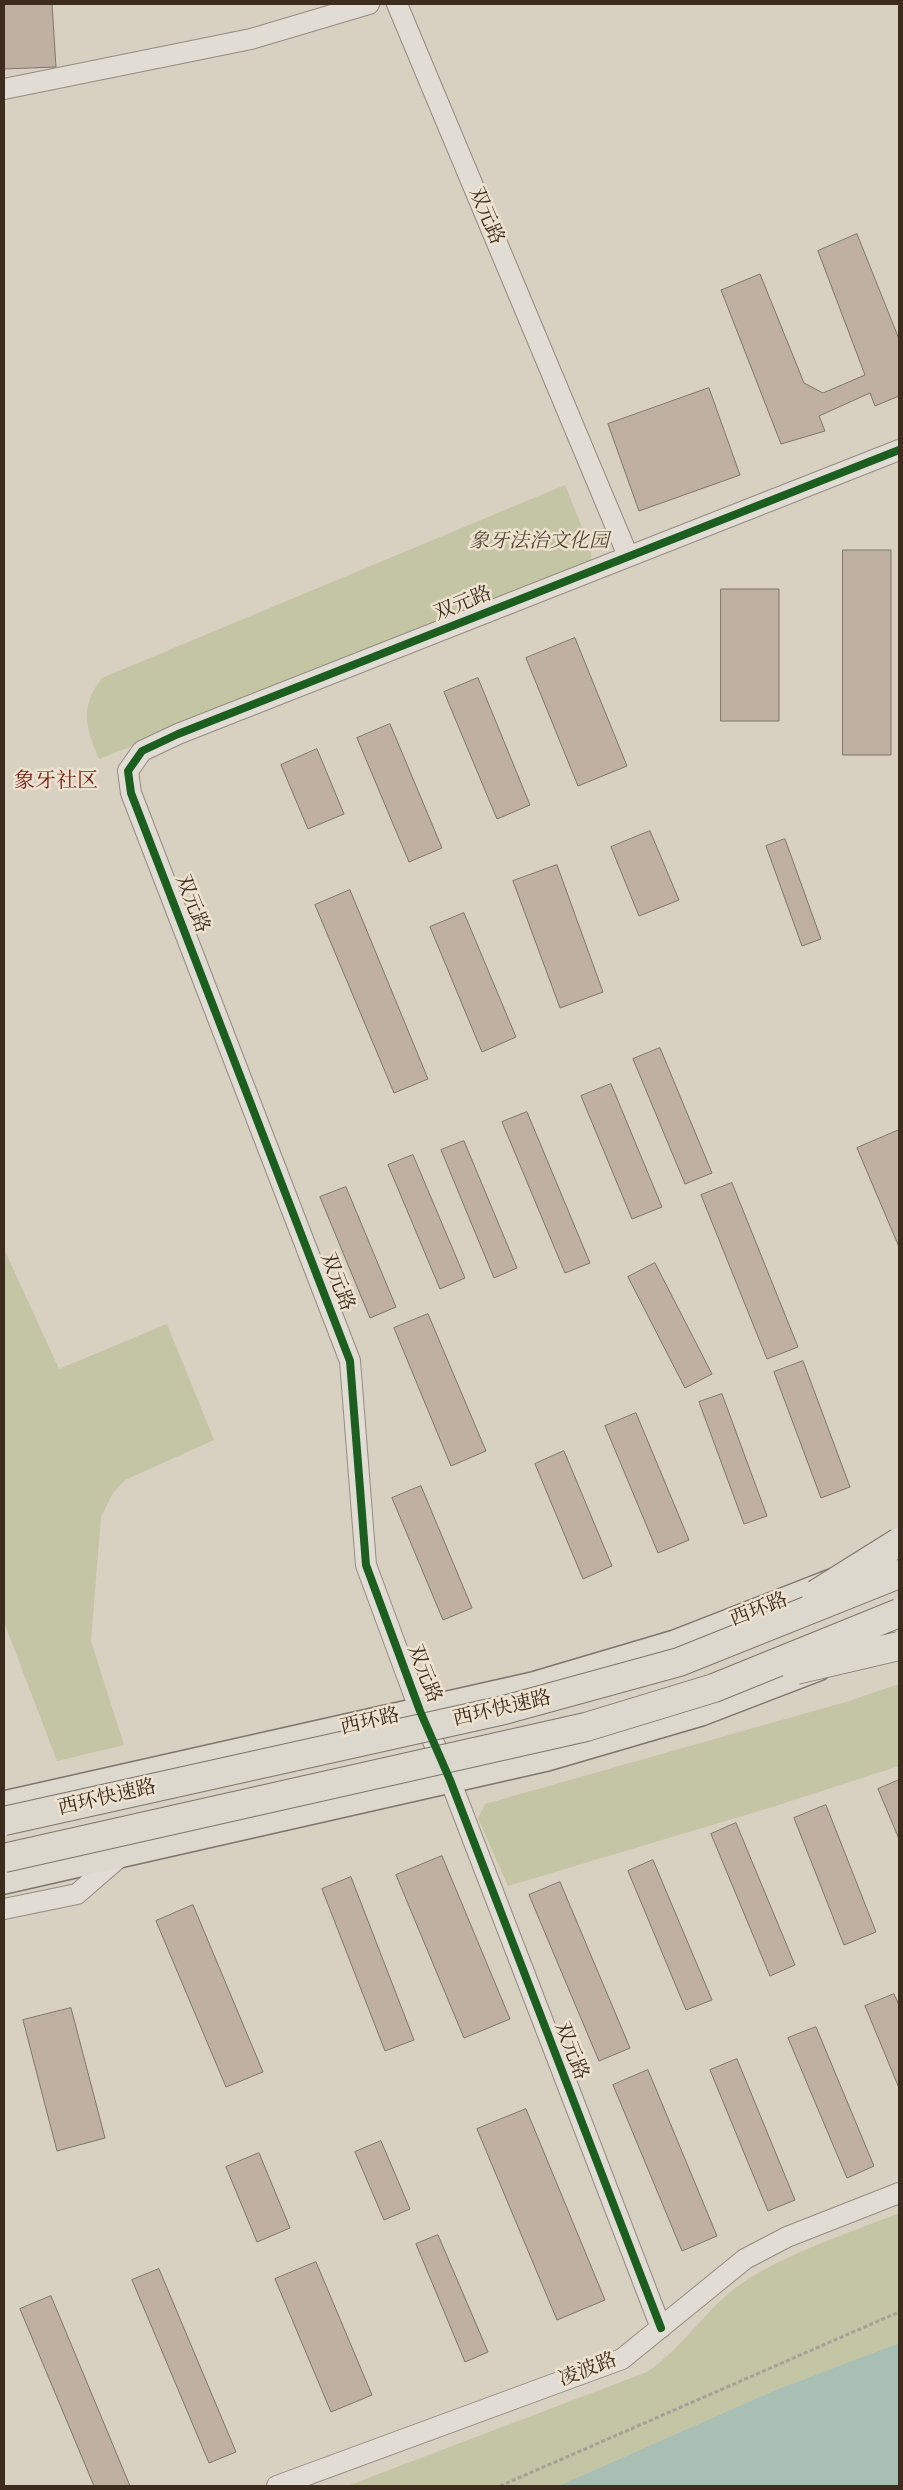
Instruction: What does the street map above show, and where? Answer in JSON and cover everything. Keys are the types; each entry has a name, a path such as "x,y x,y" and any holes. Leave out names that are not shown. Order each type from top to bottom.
{"highway":[{"path":"754,1634 899,1542"},
{"name":"西环快速路","path":"4,1821 504,1710 679,1662 754,1634 899,1574"},
{"name":"西环快速路","path":"4,1858 511,1746 586,1727 714,1688 899,1613"},
{"path":"714,1688 899,1646"}],"main road":[{"name":"西环路","path":"4,1804 533,1685 674,1643 899,1556"},
{"path":"4,1881 547,1758 702,1713 899,1636"}],"street":[{"path":"4,89 251,39 368,4"},
{"name":"双元路","path":"397,4 628,556 178,734 142,751 128,771 131,794 350,1361 366,1565 420,1711 450,1780 661,2328"},
{"path":"628,556 899,450"},
{"path":"4,1909 77,1894 123,1854"},
{"name":"凌波路","path":"278,2486 622,2359 745,2259 787,2237 899,2193"}],"path":[{"path":"500,2486 899,2312"}],"green space":[{"name":"象牙法治文化园","path":"565,485 591,550 591,559 586,570 99,759 88,727 87,718 90,699 102,678"},
{"path":"4,1249 59,1369 167,1324 214,1440 125,1480 113,1493 101,1517 91,1641 124,1745 57,1761 4,1622"},
{"path":"899,1684 899,1766 769,1808 508,1886 478,1818 485,1804 849,1701"},
{"path":"899,2213 899,2343 773,2391 558,2486 347,2486 647,2372 673,2351 729,2293 742,2283 799,2253"}],"shaded area":[{"path":"899,2343 899,2486 558,2486 773,2391"}],"building":[{"path":"4,4 52,4 56,67 4,69"},
{"path":"857,234 899,339 899,396 875,406 870,393 819,416 825,431 781,444 721,290 760,274 804,383 823,393 865,375 818,251"},
{"path":"709,388 740,475 639,511 608,424"},
{"path":"843,550 891,550 891,755 843,755"},
{"path":"721,589 779,589 779,721 721,721"},
{"path":"575,638 627,766 578,786 526,658"},
{"path":"478,678 530,805 497,819 444,692"},
{"path":"390,724 442,848 409,862 357,738"},
{"path":"317,749 344,814 308,829 281,765"},
{"path":"650,831 679,900 639,916 611,847"},
{"path":"785,839 821,939 802,946 766,846"},
{"path":"557,865 603,992 560,1008 513,881"},
{"path":"350,890 428,1079 394,1093 315,905"},
{"path":"464,913 516,1037 482,1052 430,927"},
{"path":"660,1048 712,1173 685,1184 633,1059"},
{"path":"611,1084 662,1207 632,1219 581,1096"},
{"path":"527,1112 590,1263 565,1273 502,1122"},
{"path":"899,1130 899,1247 857,1148"},
{"path":"464,1141 517,1268 494,1278 441,1150"},
{"path":"413,1155 465,1278 440,1289 388,1165"},
{"path":"732,1183 798,1347 767,1359 701,1195"},
{"path":"346,1187 396,1307 370,1318 320,1197"},
{"path":"655,1263 712,1374 685,1388 628,1277"},
{"path":"428,1314 486,1451 451,1466 394,1328"},
{"path":"803,1361 850,1487 821,1498 774,1372"},
{"path":"722,1394 767,1516 744,1524 699,1402"},
{"path":"636,1413 689,1540 658,1553 605,1426"},
{"path":"564,1451 612,1566 583,1579 535,1464"},
{"path":"421,1486 472,1608 443,1620 392,1498"},
{"path":"899,1780 899,1839 878,1789"},
{"path":"826,1805 876,1932 844,1945 794,1818"},
{"path":"736,1823 795,1965 770,1976 711,1834"},
{"path":"442,1856 510,2019 464,2038 396,1875"},
{"path":"653,1860 712,2000 686,2010 628,1871"},
{"path":"351,1877 414,2040 385,2051 322,1889"},
{"path":"560,1882 630,2048 599,2061 529,1895"},
{"path":"193,1905 263,2072 226,2087 156,1921"},
{"path":"894,1994 899,2005 899,2088 865,2006"},
{"path":"71,2008 105,2138 57,2151 23,2020"},
{"path":"816,2027 874,2166 847,2178 788,2038"},
{"path":"737,2059 795,2200 768,2211 710,2070"},
{"path":"648,2070 717,2236 682,2251 613,2085"},
{"path":"526,2109 605,2300 557,2320 477,2129"},
{"path":"381,2141 410,2209 384,2220 355,2152"},
{"path":"259,2153 290,2228 257,2242 226,2167"},
{"path":"438,2235 488,2352 465,2362 416,2244"},
{"path":"316,2262 372,2395 331,2412 275,2279"},
{"path":"159,2269 236,2452 209,2463 132,2280"},
{"path":"51,2296 130,2486 94,2486 20,2309"}],"cycle path":[{"path":"661,2328 450,1780 420,1711 366,1565 350,1361 131,793 128,771 142,751 178,734 899,450"}],"district":[{"name":"象牙社区","path":"56,781"}]}
